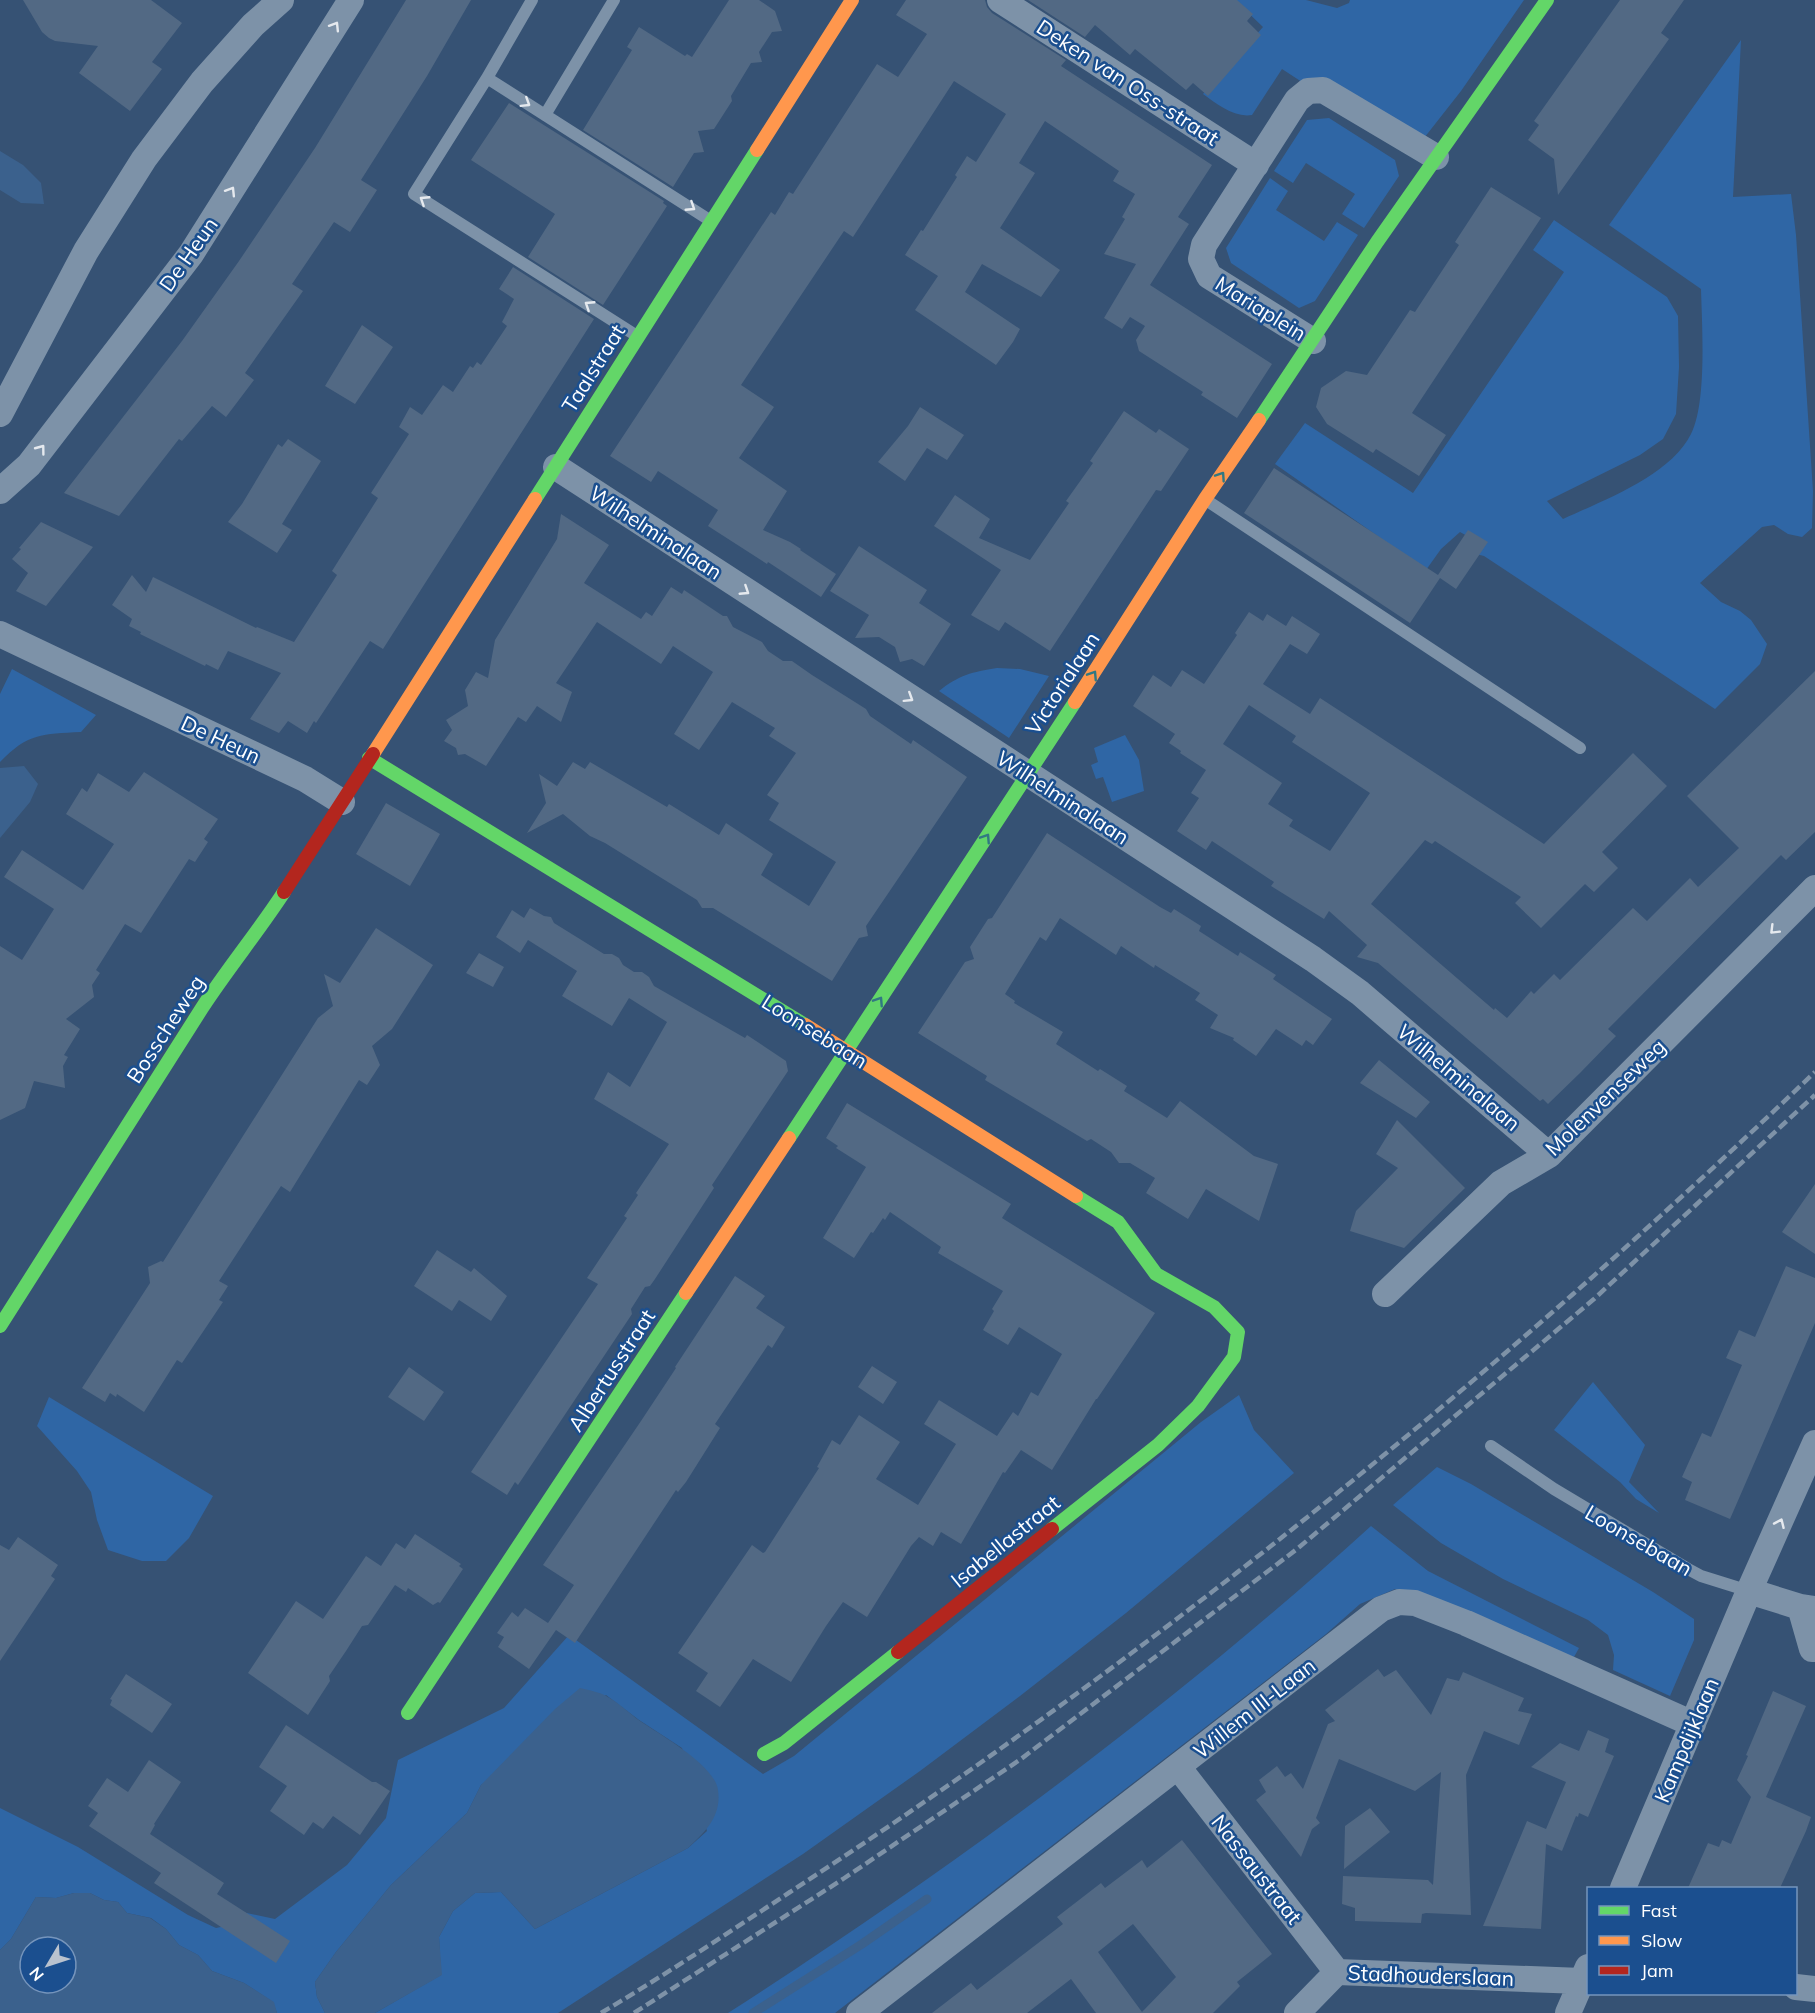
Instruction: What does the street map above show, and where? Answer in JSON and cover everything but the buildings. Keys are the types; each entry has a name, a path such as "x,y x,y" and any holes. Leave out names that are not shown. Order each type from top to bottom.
{"street":[{"path":"0,414 86,251 144,159 202,82 253,25 281,0"},
{"name":"De Heun","path":"0,490 29,465 190,254 351,0"},
{"name":"Taalstraat","path":"369,758 852,0"},
{"name":"Deken van Oss-straat","path":"1000,0 1256,165"},
{"name":"Mariaplein","path":"1436,157 1323,90 1308,91 1297,100 1204,245 1202,259 1209,276 1313,341 1436,157 1546,0"},
{"name":"Victorialaan","path":"847,1050 1205,500 1313,341"},
{"name":"Wilhelminalaan","path":"556,467 1303,953 1360,993 1549,1155"},
{"name":"De Heun","path":"0,634 305,779 342,802"},
{"name":"Bosscheweg","path":"0,1326 202,1008 228,969 257,934 369,758"},
{"name":"Loonsebaan","path":"369,758 847,1050 1118,1222 1156,1274 1214,1307 1238,1332"},
{"name":"Molenvenseweg","path":"1385,1294 1500,1184 1549,1155 1815,888"},
{"name":"Albertusstraat","path":"408,1713 847,1050"},
{"name":"Isabellastraat","path":"764,1754 784,1743 1158,1445 1198,1406 1228,1367 1234,1357 1238,1332"},
{"name":"Kampdijklaan","path":"1623,1887 1749,1591 1815,1443"},
{"name":"Loonsebaan","path":"1749,1591 1808,1608 1812,1649 1815,1649"},
{"name":"Willem III-Laan","path":"859,2013 1381,1609 1399,1602 1415,1603 1466,1623 1692,1724"},
{"name":"Nassaustraat","path":"1178,1767 1337,1972"},
{"name":"Stadhouderslaan","path":"1297,2013 1337,1972 1585,1974"},
{"path":"1568,2013 1585,1974"},
{"path":"1797,1987 1815,1989"}],"lane":[{"path":"532,0 487,78 414,194 638,337"},
{"path":"545,115 614,0"},
{"path":"487,78 711,222"},
{"path":"1205,500 1581,748"},
{"name":"Loonsebaan","path":"1491,1446 1554,1489 1688,1569 1701,1576 1749,1591"}],"shaded area":[{"path":"1235,0 1306,0 1337,8 1349,3 1350,0 1524,0 1461,91 1417,147 1403,148 1282,69 1252,115 1232,112 1203,94 1263,27"},
{"path":"1741,40 1733,197 1791,194 1796,235 1813,491 1812,528 1802,537 1788,534 1774,525 1762,527 1700,583 1721,602 1740,611 1751,620 1767,644 1760,664 1715,709 1484,556 1476,554 1469,537 1460,532 1441,549 1426,570 1275,464 1305,423 1413,493 1564,272 1533,250 1554,220 1667,297 1678,316 1679,367 1676,414 1663,439 1640,455 1547,501 1563,519 1616,495 1668,462 1691,434 1696,420 1702,364 1701,289 1609,225"},
{"path":"1329,118 1395,160 1399,176 1364,228 1342,214 1355,194 1306,163 1293,183 1274,171 1307,120"},
{"path":"0,151 23,165 41,183 44,204 21,203 0,190"},
{"path":"1270,178 1288,191 1276,210 1324,241 1337,222 1358,235 1315,301 1299,308 1231,263 1226,248"},
{"path":"997,668 1020,669 1049,676 1009,738 939,691 966,675"},
{"path":"12,669 96,715 81,732 36,737 19,745 0,762 0,694"},
{"path":"1125,735 1139,760 1144,791 1112,802 1103,777 1096,779 1091,765 1098,762 1094,748"},
{"path":"24,766 38,784 30,802 0,838 0,768"},
{"path":"1593,1382 1645,1445 1629,1482 1659,1513 1636,1499 1620,1482 1554,1430"},
{"path":"1239,1395 1254,1430 1294,1473 1126,1613 920,1771 803,1854 558,2013 375,2013 441,1975 439,1937 453,1911 475,1893 501,1892 535,1929 688,1848 707,1831 682,1748 606,1695 481,1785 467,1813 391,1885 336,1952 315,1982 317,1997 325,2013 277,2013 273,2002 244,1983 212,1971 198,1955 179,1945 166,1929 151,1918 127,1913 118,1902 104,1900 90,1893 74,1893 56,1898 36,1897 11,1939 0,1950 0,1808 78,1847 188,1915 216,1928 231,1925 242,1912 275,1919 347,1865 386,1818 398,1760 504,1708 569,1635 763,1774 794,1756 1201,1422"},
{"path":"49,1397 213,1496 189,1538 166,1561 142,1561 108,1550 97,1520 91,1492 77,1471 37,1426"},
{"path":"1437,1467 1471,1484 1653,1592 1694,1619 1694,1640 1670,1696 1613,1670 1614,1655 1608,1635 1588,1620 1503,1579 1441,1543 1393,1505"},
{"path":"1371,1526 1428,1571 1579,1648 1574,1657 1395,1589 1360,1604 1326,1634 835,2013 728,2013 895,1901 1059,1783 1218,1658"},
{"path":"580,1688 610,1698 685,1751 707,1770 715,1780 719,1799 711,1823 688,1848 535,1929 501,1892 475,1893 453,1911 439,1937 442,1975 375,2013 325,2013 317,1997 315,1982 336,1952 391,1885 467,1813 481,1785 555,1709"},
{"path":"74,1893 90,1893 104,1900 118,1902 127,1913 150,1918 166,1929 179,1945 198,1955 212,1971 244,1983 274,2002 277,2013 0,2013 0,1950 11,1939 36,1897 56,1898"}],"waterway":[{"path":"753,2013 862,1944 927,1899"}],"railway":[{"path":"601,2013 720,1938 927,1800 1061,1705 1192,1607 1322,1506 1573,1294 1815,1072"},
{"path":"634,2013 843,1879 1021,1759 1297,1549 1594,1299 1815,1095"}],"traffic: fast":[{"path":"1259,420 1377,242 1547,0"},
{"path":"535,499 757,150"},
{"path":"789,1138 1075,702"},
{"path":"369,758 805,1025"},
{"path":"0,1326 202,1008 284,892"},
{"path":"1052,1529 1158,1445 1198,1406 1234,1357 1238,1332 1214,1307 1156,1274 1118,1222 1076,1196"},
{"path":"408,1713 686,1293"},
{"path":"764,1754 784,1743 898,1652"}],"traffic: slow":[{"path":"757,150 852,0"},
{"path":"1075,702 1205,499 1259,420"},
{"path":"373,754 535,499"},
{"path":"805,1025 1076,1196"},
{"path":"686,1293 789,1138"}],"traffic: jam":[{"path":"284,892 373,754"},
{"path":"898,1652 1052,1529"}]}
